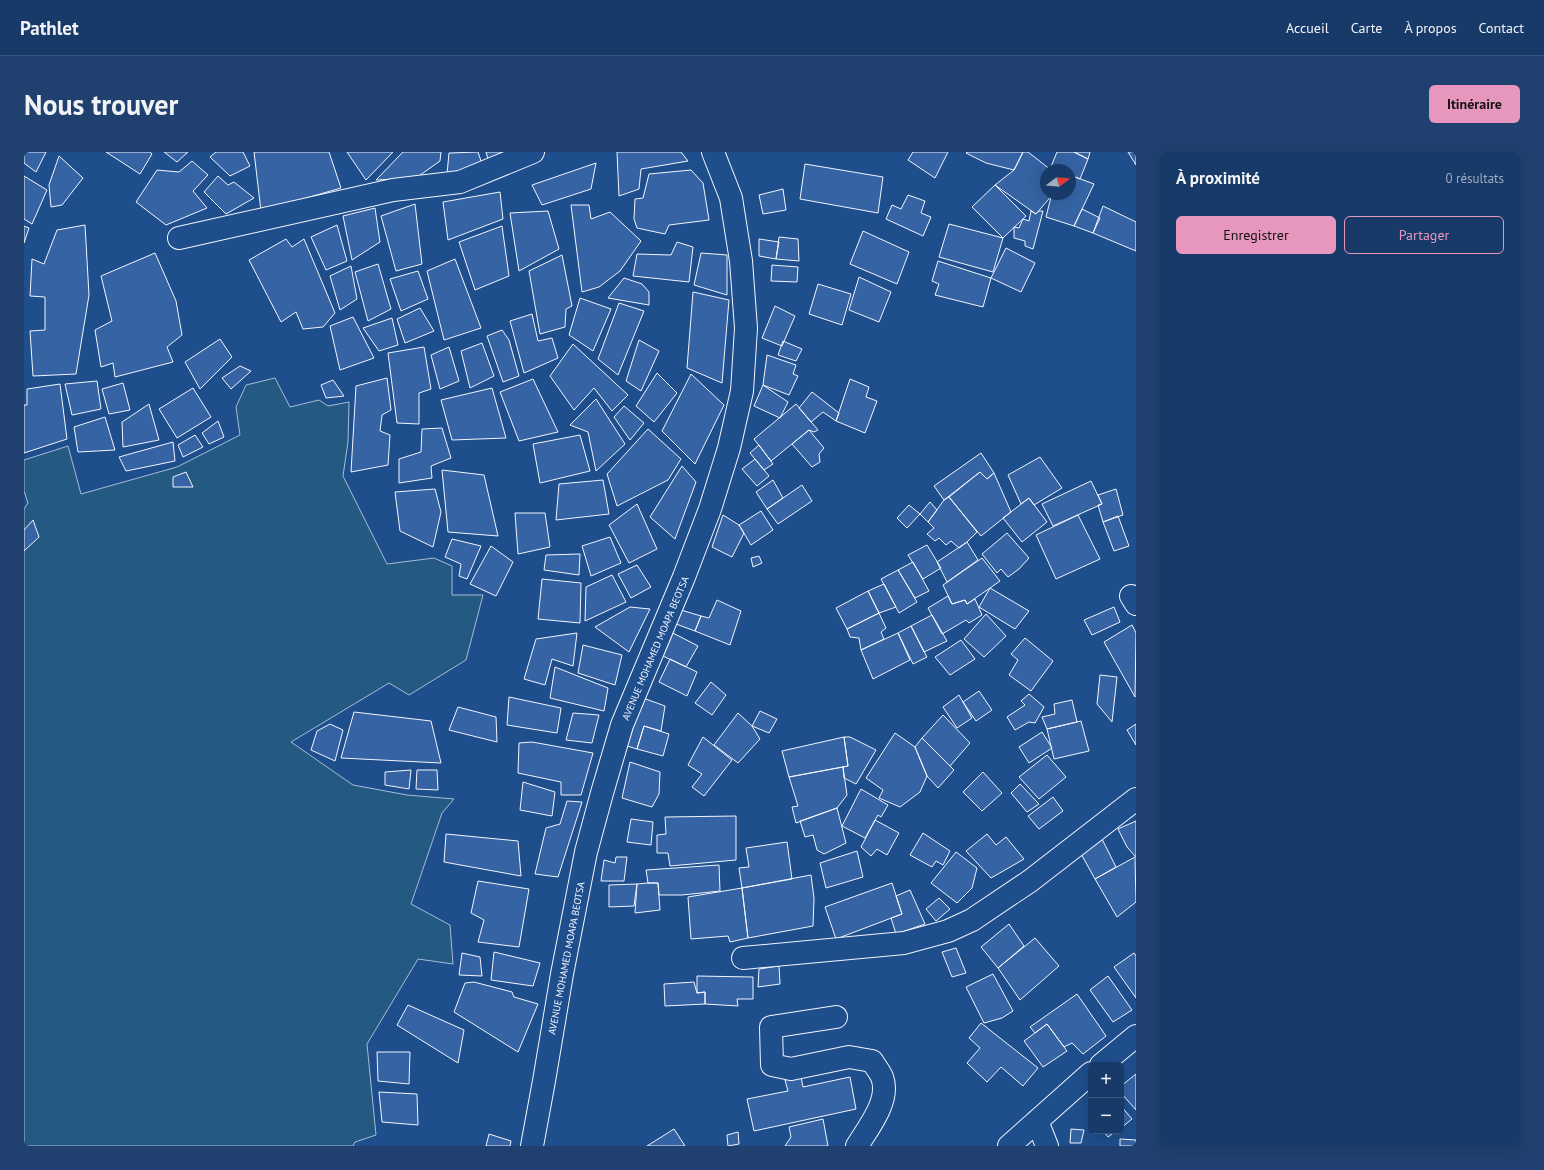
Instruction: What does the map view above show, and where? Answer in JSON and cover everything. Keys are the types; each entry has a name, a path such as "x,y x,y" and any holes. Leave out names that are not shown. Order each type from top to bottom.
{"main road":[{"path":"179,238 393,190 460,182 533,152"},
{"name":"AVENUE MOHAMED MOAPA BEOTSA","path":"532,1146 562,974 586,852 602,793 622,725 684,577 710,509 729,448 742,391 746,328 741,261 731,198 713,152"},
{"path":"743,958 904,943 948,930 972,920 1030,881 1136,799"},
{"path":"836,1017 771,1027 772,1065 791,1069 849,1057 872,1061 883,1078 884,1096 871,1124 857,1146"},
{"path":"1105,1062 1136,1036"},
{"path":"1009,1146 1088,1076"},
{"path":"1037,1121 1047,1146"}],"shaded area":[{"path":"275,378 290,407 319,400 328,406 349,402 348,442 343,476 387,564 434,558 452,566 452,595 483,595 466,660 409,695 389,683 291,742 353,785 407,795 454,799 442,813 411,904 450,925 453,964 418,959 367,1044 376,1135 355,1142 353,1146 24,1146 24,509 28,503 24,491 24,460 68,446 81,494 177,467 240,435 236,407 246,385"}],"building":[{"path":"24,152 46,152 36,172 24,163"},
{"path":"106,152 150,152 152,154 140,174"},
{"path":"164,152 188,152 177,162"},
{"path":"216,152 243,152 250,166 230,176 210,157"},
{"path":"254,152 329,152 341,188 261,211"},
{"path":"347,152 393,152 366,180"},
{"path":"403,152 441,152 440,161 416,178 376,180"},
{"path":"478,152 482,164 447,174 449,153"},
{"path":"486,152 509,152 489,162"},
{"path":"617,152 681,152 688,161 641,169 639,189 619,196"},
{"path":"913,152 948,152 935,178 908,160"},
{"path":"1023,152 1014,170 986,163 966,153"},
{"path":"1023,152 1028,152 1043,164 1040,164 1040,200 1048,200 1036,214 995,185 1014,170"},
{"path":"1057,152 1074,152 1088,159 1080,179 1076,177 1076,164 1052,164"},
{"path":"1074,152 1090,152 1088,159"},
{"path":"1128,152 1136,152 1136,165"},
{"path":"59,156 83,178 62,205 51,207 49,185"},
{"path":"192,161 208,175 193,191 207,208 166,225 136,202 157,170 179,172"},
{"path":"596,163 591,189 542,205 532,185"},
{"path":"805,164 883,177 878,213 800,199"},
{"path":"691,170 703,183 709,220 669,225 665,234 637,228 634,219 635,199 643,198 649,174"},
{"path":"24,176 47,190 32,224 24,219"},
{"path":"218,176 228,185 234,182 254,198 226,214 204,192"},
{"path":"1076,177 1094,184 1074,226 1046,217 1050,200 1076,200"},
{"path":"995,185 1026,216 1003,238 972,207"},
{"path":"783,189 786,210 763,214 759,195"},
{"path":"500,192 503,219 448,240 443,202"},
{"path":"908,195 925,201 921,213 931,217 923,236 886,219 892,205 901,209"},
{"path":"415,204 422,264 396,271 381,216"},
{"path":"571,205 589,205 591,219 610,212 641,241 620,271 599,287 582,292"},
{"path":"1103,206 1136,222 1136,251 1093,233"},
{"path":"375,208 380,242 352,260 343,216"},
{"path":"1082,209 1100,218 1093,233 1074,226"},
{"path":"548,211 559,249 519,271 510,213"},
{"path":"1031,211 1036,214 1039,211 1043,211 1033,249 1025,246 1025,241 1014,238 1014,227 1019,228 1023,219 1029,221"},
{"path":"949,224 1003,238 993,272 939,257"},
{"path":"85,225 89,295 76,374 33,376 30,331 45,330 45,297 30,296 32,259 44,264 57,230"},
{"path":"337,225 347,261 326,270 311,237"},
{"path":"24,226 29,228 24,243"},
{"path":"502,226 509,276 475,290 459,242"},
{"path":"863,231 909,252 897,284 850,264"},
{"path":"779,237 798,239 799,261 776,259"},
{"path":"286,239 292,247 304,239 335,313 323,327 303,329 296,312 281,322 249,260"},
{"path":"759,239 779,242 776,259 759,256"},
{"path":"677,242 693,247 689,282 633,276 637,254 671,255"},
{"path":"1006,248 1035,263 1021,292 991,278"},
{"path":"155,253 176,301 182,335 167,347 173,362 115,377 113,363 101,367 95,330 112,321 101,276"},
{"path":"701,253 727,255 727,295 694,285"},
{"path":"562,255 572,306 566,309 565,327 540,334 529,271"},
{"path":"455,259 481,328 444,340 427,271"},
{"path":"938,261 991,278 983,307 935,295 939,284 932,281"},
{"path":"378,264 391,309 368,321 355,272"},
{"path":"772,265 798,267 797,282 771,281"},
{"path":"351,266 357,299 340,310 330,276"},
{"path":"418,271 428,299 401,311 390,279"},
{"path":"859,277 891,292 879,322 849,310"},
{"path":"624,278 642,284 649,292 649,305 608,298"},
{"path":"818,284 851,294 842,325 809,314"},
{"path":"693,292 729,300 722,383 687,368"},
{"path":"580,298 611,309 593,351 569,335"},
{"path":"619,303 644,311 618,375 598,359"},
{"path":"775,306 795,316 782,346 762,338"},
{"path":"420,308 434,331 405,343 397,319"},
{"path":"532,314 538,341 552,338 558,358 524,373 510,321"},
{"path":"353,317 374,358 340,370 330,326"},
{"path":"392,318 398,345 379,351 363,328"},
{"path":"502,330 509,340 519,376 503,382 487,336"},
{"path":"220,339 232,357 200,389 185,362"},
{"path":"639,340 659,351 641,391 626,381"},
{"path":"783,341 802,349 796,361 778,355"},
{"path":"482,343 494,376 470,388 461,351"},
{"path":"573,344 628,395 612,411 594,388 574,410 550,376"},
{"path":"424,347 431,389 419,393 419,424 397,423 388,353"},
{"path":"449,347 459,381 440,389 431,355"},
{"path":"767,355 796,365 793,374 798,376 789,395 763,385"},
{"path":"240,366 251,371 231,389 222,378"},
{"path":"657,373 677,393 654,422 636,406"},
{"path":"691,374 724,405 695,464 662,431"},
{"path":"387,378 391,410 382,415 380,431 390,435 388,465 351,472 356,386"},
{"path":"533,379 558,432 519,441 500,392"},
{"path":"850,379 869,387 866,397 877,401 865,433 836,421"},
{"path":"333,380 344,396 326,398 321,385"},
{"path":"97,381 101,409 72,415 65,384"},
{"path":"123,383 130,410 109,414 102,389"},
{"path":"60,384 67,439 24,453 24,405 27,405 27,389"},
{"path":"763,385 788,402 780,418 754,406"},
{"path":"193,388 211,417 177,438 159,409"},
{"path":"492,388 506,438 452,440 441,400"},
{"path":"812,392 839,413 836,421 823,412 811,422 799,408"},
{"path":"596,399 625,444 596,471 588,432 570,425"},
{"path":"149,404 159,440 123,447 122,422"},
{"path":"796,404 818,430 814,432 809,430 771,461 754,439"},
{"path":"624,406 644,423 630,440 614,417"},
{"path":"105,417 115,450 78,452 74,427"},
{"path":"218,421 224,437 209,444 202,433"},
{"path":"442,428 451,458 431,466 432,478 399,483 399,459 421,452 422,429"},
{"path":"648,429 681,459 668,480 617,506 607,474"},
{"path":"809,430 824,448 819,454 820,462 812,467 792,444"},
{"path":"195,435 203,447 183,457 178,445"},
{"path":"580,435 590,471 540,483 533,444"},
{"path":"173,442 175,461 126,471 119,457"},
{"path":"759,445 773,464 764,470 750,453"},
{"path":"981,453 994,473 987,479 980,472 944,500 934,486"},
{"path":"1040,457 1062,488 1034,505 1029,498 1021,504 1008,475"},
{"path":"755,459 769,476 757,486 742,469"},
{"path":"682,466 696,482 675,539 650,517"},
{"path":"442,470 484,475 498,536 448,532"},
{"path":"186,472 193,487 173,487 173,477"},
{"path":"980,472 987,479 994,473 1011,512 981,536 949,497"},
{"path":"603,480 609,514 556,520 559,484"},
{"path":"773,480 783,498 767,509 756,492"},
{"path":"1091,481 1102,504 1053,526 1042,504"},
{"path":"802,485 812,501 778,524 767,509"},
{"path":"435,489 441,512 433,547 400,531 395,492"},
{"path":"1116,489 1123,515 1103,522 1098,505 1102,504 1098,495"},
{"path":"949,497 977,532 959,548 951,541 946,545 939,538 935,541 927,534 934,528 928,522 944,500"},
{"path":"1029,498 1047,522 1022,542 1003,518"},
{"path":"930,502 937,510 928,522 920,514"},
{"path":"637,504 657,549 629,563 609,525"},
{"path":"909,505 920,514 907,528 897,518"},
{"path":"761,511 773,530 751,545 739,525"},
{"path":"515,513 545,513 550,547 518,554"},
{"path":"723,515 739,525 744,533 732,557 712,547"},
{"path":"1078,515 1100,559 1056,579 1036,535"},
{"path":"1118,516 1129,546 1114,551 1103,522"},
{"path":"33,520 39,537 24,551 24,530"},
{"path":"1007,533 1029,558 1019,569 1008,577 1001,569 997,573 982,554"},
{"path":"610,537 621,563 591,576 582,546"},
{"path":"452,539 481,546 467,579 459,576 461,564 445,557"},
{"path":"967,542 978,560 947,582 937,562"},
{"path":"927,545 941,568 923,579 908,555"},
{"path":"491,546 513,562 496,596 470,584"},
{"path":"580,554 579,575 544,570 546,555"},
{"path":"759,556 762,563 753,567 751,558"},
{"path":"982,558 1000,581 967,604 965,600 952,604 943,585"},
{"path":"913,562 929,591 915,598 898,570"},
{"path":"637,565 651,587 631,598 618,574"},
{"path":"898,570 917,602 899,613 881,579"},
{"path":"612,575 626,602 585,621 586,587"},
{"path":"542,579 581,583 580,623 538,619"},
{"path":"884,584 896,607 879,613 868,591"},
{"path":"990,588 1029,611 1015,629 979,607"},
{"path":"868,591 879,613 847,629 836,608"},
{"path":"948,596 952,604 965,600 967,604 975,599 982,615 969,623 966,620 942,634 928,608"},
{"path":"717,600 741,611 730,645 695,631 701,616 709,618"},
{"path":"630,607 650,609 629,652 595,627"},
{"path":"1114,607 1120,622 1092,635 1084,620"},
{"path":"681,610 701,616 695,631 676,624"},
{"path":"879,613 886,628 881,632 884,639 861,650 859,638 850,637 847,629"},
{"path":"986,614 1006,636 984,657 964,639"},
{"path":"932,615 947,641 924,652 911,626"},
{"path":"1132,625 1136,633 1135,697 1104,642"},
{"path":"911,626 927,657 913,664 898,633"},
{"path":"577,633 573,666 552,659 545,685 524,679 536,639"},
{"path":"673,633 698,646 686,667 663,656"},
{"path":"898,633 910,660 873,679 861,650"},
{"path":"1025,638 1053,661 1031,691 1009,675 1018,660 1011,654"},
{"path":"961,640 975,659 950,675 935,657"},
{"path":"583,645 622,655 615,685 578,673"},
{"path":"670,659 697,672 687,696 659,682"},
{"path":"555,667 608,688 604,711 550,698"},
{"path":"1100,675 1117,677 1112,722 1097,704"},
{"path":"711,682 726,695 712,715 695,703"},
{"path":"979,691 992,710 976,721 963,702"},
{"path":"1029,694 1044,707 1035,723 1029,722 1015,730 1007,717 1025,705 1021,701"},
{"path":"959,695 972,718 957,728 943,707"},
{"path":"509,697 561,708 557,733 507,725"},
{"path":"643,698 665,706 661,731 644,726 637,749 627,746"},
{"path":"1072,700 1077,722 1047,729 1042,717 1055,714 1054,704"},
{"path":"458,707 496,717 497,742 449,730"},
{"path":"760,711 777,719 769,733 752,726"},
{"path":"354,712 431,721 441,763 341,758"},
{"path":"573,713 599,715 592,743 566,740"},
{"path":"738,713 752,726 760,739 738,763 714,745"},
{"path":"943,715 970,743 950,766 922,738"},
{"path":"1081,721 1089,751 1054,759 1047,729"},
{"path":"330,724 343,730 335,761 311,750 317,731"},
{"path":"1136,724 1136,745 1127,730"},
{"path":"644,726 669,734 663,756 637,749"},
{"path":"1042,732 1052,748 1029,763 1019,747"},
{"path":"895,733 915,747 927,776 920,792 900,807 879,798 883,790 866,778"},
{"path":"703,737 732,760 704,796 692,787 702,774 688,765"},
{"path":"844,737 848,766 789,777 782,751"},
{"path":"844,737 850,737 876,750 856,784 844,778 843,767 848,766"},
{"path":"922,738 954,770 938,788 927,776 915,747"},
{"path":"532,742 593,753 581,795 561,795 561,782 518,773 519,743"},
{"path":"1047,755 1066,777 1039,799 1019,777"},
{"path":"630,762 660,772 659,794 652,807 622,798"},
{"path":"843,767 847,795 837,808 796,823 792,807 798,806 789,777"},
{"path":"411,770 409,789 385,785 385,772"},
{"path":"417,770 437,770 438,790 416,789"},
{"path":"983,772 1002,793 982,811 963,792"},
{"path":"523,782 555,792 552,816 520,810"},
{"path":"1020,784 1039,804 1027,812 1011,793"},
{"path":"861,789 888,805 881,817 878,815 865,838 842,826"},
{"path":"1053,797 1063,811 1039,829 1028,816"},
{"path":"567,801 582,802 558,877 535,874 546,828 560,824"},
{"path":"837,808 846,843 824,854 817,850 813,835 805,837 800,821"},
{"path":"736,816 736,860 670,866 668,853 657,853 657,835 666,834 665,817"},
{"path":"631,819 653,822 651,845 627,842"},
{"path":"875,820 899,833 887,855 877,849 871,856 861,847"},
{"path":"1136,821 1136,857 1127,847 1118,829"},
{"path":"923,833 950,851 943,865 936,861 932,867 910,855"},
{"path":"446,834 518,841 521,876 444,862"},
{"path":"987,834 996,845 1006,837 1024,859 991,878 966,851"},
{"path":"1102,839 1116,867 1095,879 1080,852"},
{"path":"787,842 792,879 742,888 739,868 749,867 746,848"},
{"path":"857,851 863,877 826,888 820,863"},
{"path":"956,852 977,868 972,888 957,903 931,883"},
{"path":"616,857 627,857 624,881 601,881 604,860 615,863"},
{"path":"1135,857 1136,902 1117,917 1095,879"},
{"path":"719,865 720,891 682,895 659,895 658,883 648,883 646,870"},
{"path":"811,875 814,898 813,926 748,938 742,888"},
{"path":"478,881 529,889 519,947 478,942 484,920 471,913"},
{"path":"658,883 660,910 635,913 637,884"},
{"path":"892,883 902,914 836,939 825,907"},
{"path":"637,884 634,906 609,907 609,885"},
{"path":"742,888 748,938 730,942 728,936 691,939 688,897"},
{"path":"910,890 925,924 896,934 891,918 902,914 896,896"},
{"path":"939,898 950,909 936,921 926,909"},
{"path":"1009,924 1024,946 998,968 981,947"},
{"path":"1035,938 1059,966 1020,1000 998,968"},
{"path":"956,948 966,973 952,977 942,952"},
{"path":"494,952 540,963 533,986 491,980"},
{"path":"462,953 480,957 482,976 459,975"},
{"path":"1134,953 1136,956 1136,998 1114,967"},
{"path":"779,966 780,984 758,987 759,969"},
{"path":"993,974 1013,1011 1002,1018 984,1023 966,987"},
{"path":"697,976 753,977 753,999 737,999 738,1006 705,1004 705,992 697,993"},
{"path":"1108,976 1132,1010 1113,1022 1090,990"},
{"path":"474,982 512,992 514,997 538,1004 518,1052 454,1012 465,983"},
{"path":"694,982 697,993 705,992 705,1004 665,1006 664,984"},
{"path":"1077,994 1106,1036 1083,1054 1072,1043 1064,1047 1047,1024 1035,1033 1030,1027"},
{"path":"408,1005 464,1030 458,1063 397,1025"},
{"path":"981,1023 1038,1068 1023,1086 1001,1067 987,1082 967,1063 980,1048 969,1038"},
{"path":"1047,1024 1067,1051 1043,1067 1024,1041"},
{"path":"377,1052 410,1052 409,1084 378,1081"},
{"path":"1136,1074 1136,1110 1124,1096 1124,1084"},
{"path":"801,1077 803,1087 850,1077 856,1109 754,1131 747,1099 788,1091 785,1080"},
{"path":"379,1092 417,1094 418,1125 382,1122"},
{"path":"1124,1110 1132,1119 1124,1126"},
{"path":"823,1119 828,1146 785,1146 791,1137 789,1127"},
{"path":"674,1129 685,1146 647,1146"},
{"path":"1071,1129 1084,1130 1081,1143 1070,1143"},
{"path":"738,1132 739,1144 728,1146 727,1135"},
{"path":"489,1134 511,1141 510,1146 486,1146"},
{"path":"1120,1139 1136,1140 1136,1146 1120,1146"}]}
